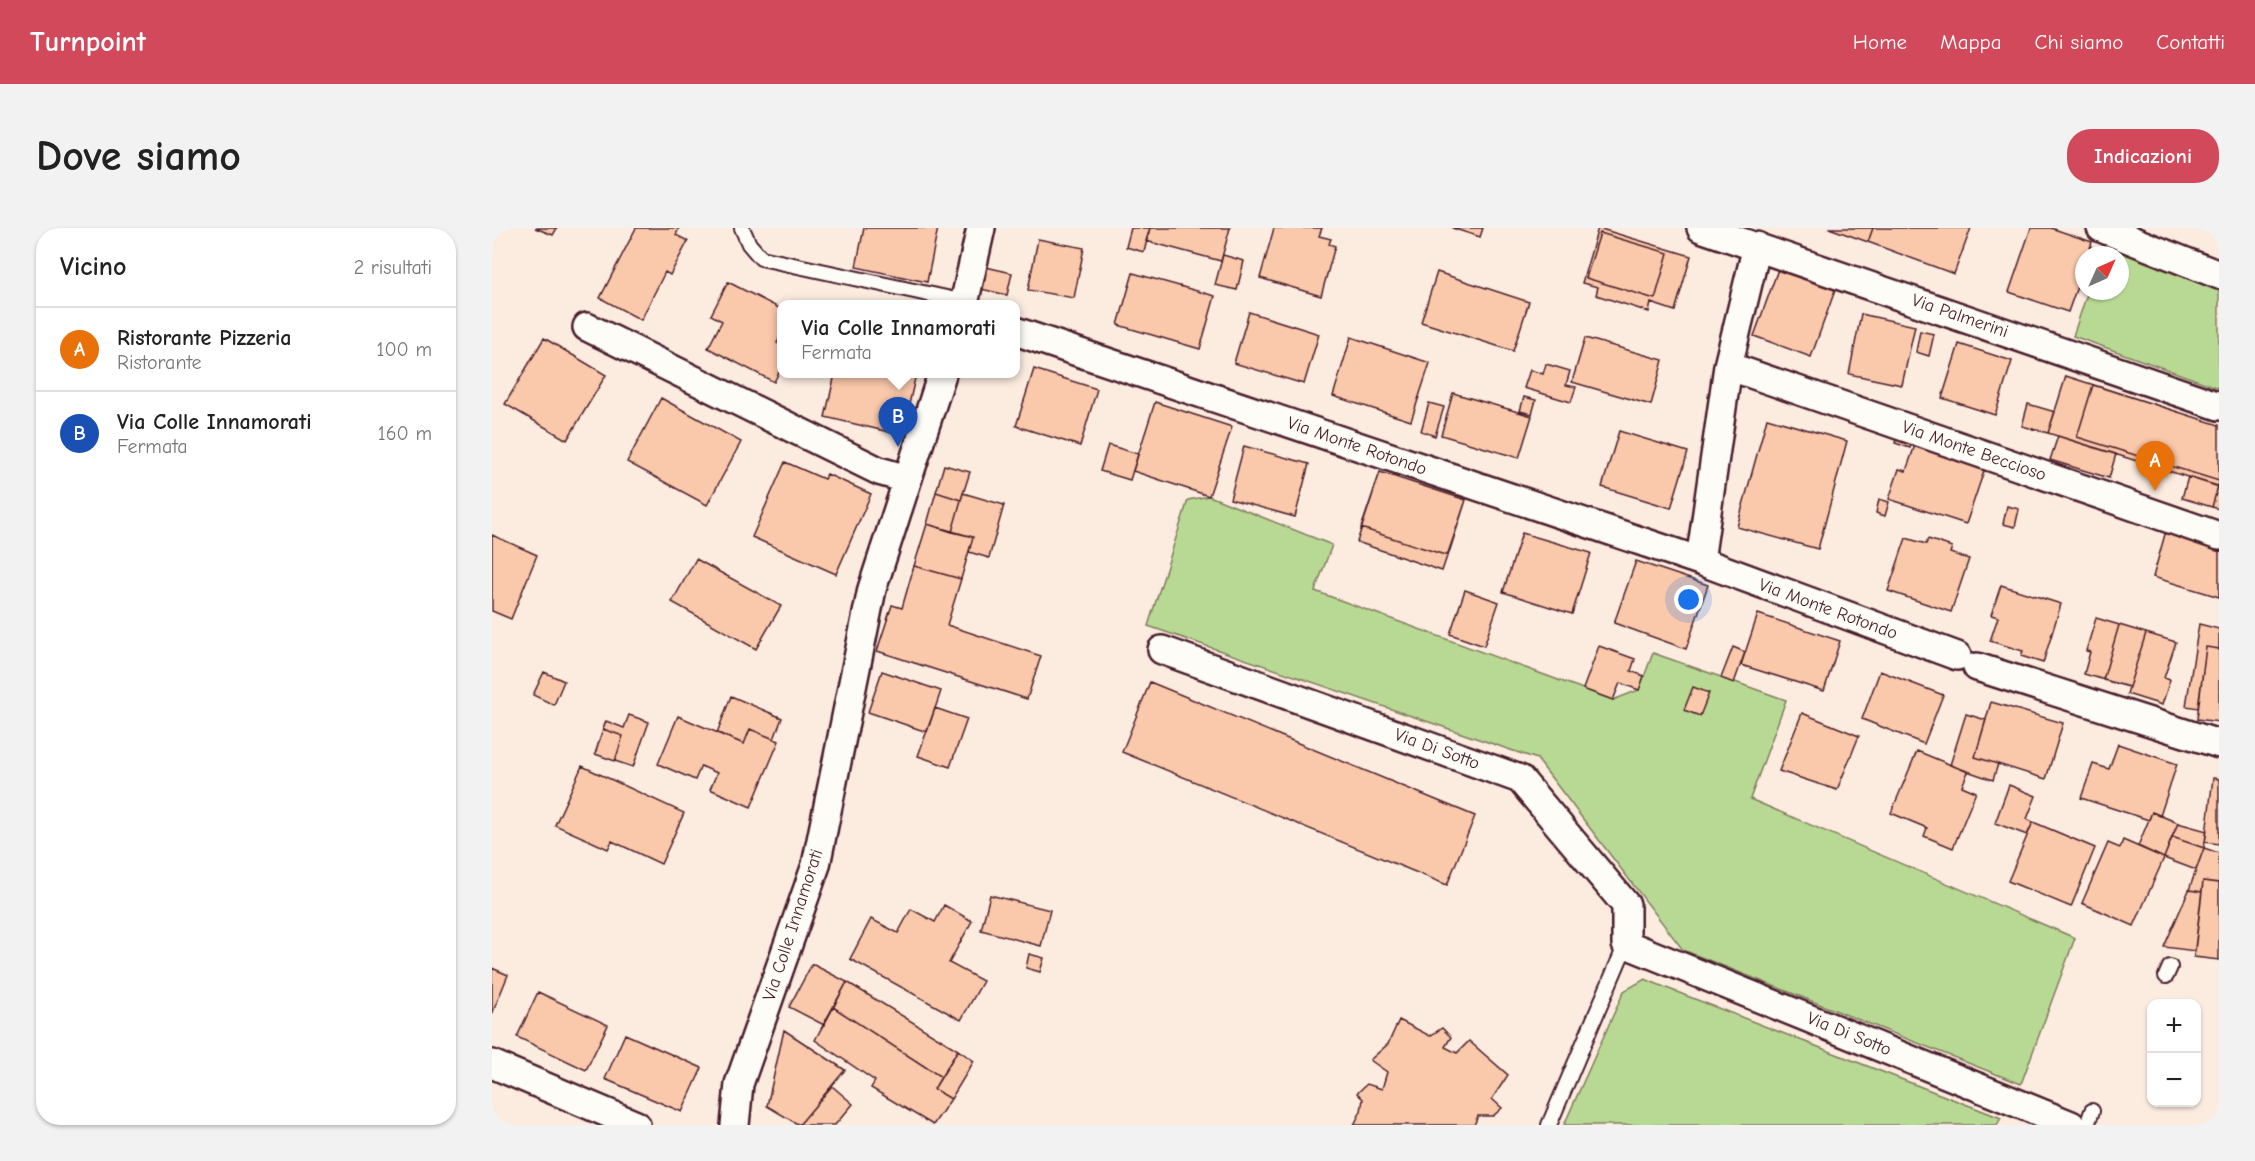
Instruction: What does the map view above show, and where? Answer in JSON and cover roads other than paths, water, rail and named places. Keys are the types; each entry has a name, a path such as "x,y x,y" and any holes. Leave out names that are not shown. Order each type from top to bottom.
{"street":[{"path":"966,300 981,228"},
{"name":"Via Palmerini","path":"1701,228 2219,406"},
{"path":"2100,228 2219,275"},
{"path":"1700,561 1728,366 1757,246"},
{"path":"587,327 868,466 907,480"},
{"name":"Via Monte Rotondo","path":"1020,333 1700,561 1967,662 2219,744"},
{"name":"Via Monte Beccioso","path":"1728,366 2219,536"},
{"name":"Via Colle Innamorati","path":"735,1125 739,1084 816,865 872,588 941,378"},
{"name":"Via Di Sotto","path":"1162,650 1520,779 1626,905 1626,944 2082,1118"},
{"path":"492,1064 636,1125"},
{"path":"717,1125 739,1084"}],"lane":[{"path":"742,228 748,244 760,258 951,300"},
{"name":"Via Di Sotto","path":"1549,1125 1626,944"},
{"path":"2082,1118 2087,1125"}],"place":[{"name":"Via Colle Innamorati","path":"898,447"},
{"name":"Ristorante Pizzeria","path":"2155,491"}]}
